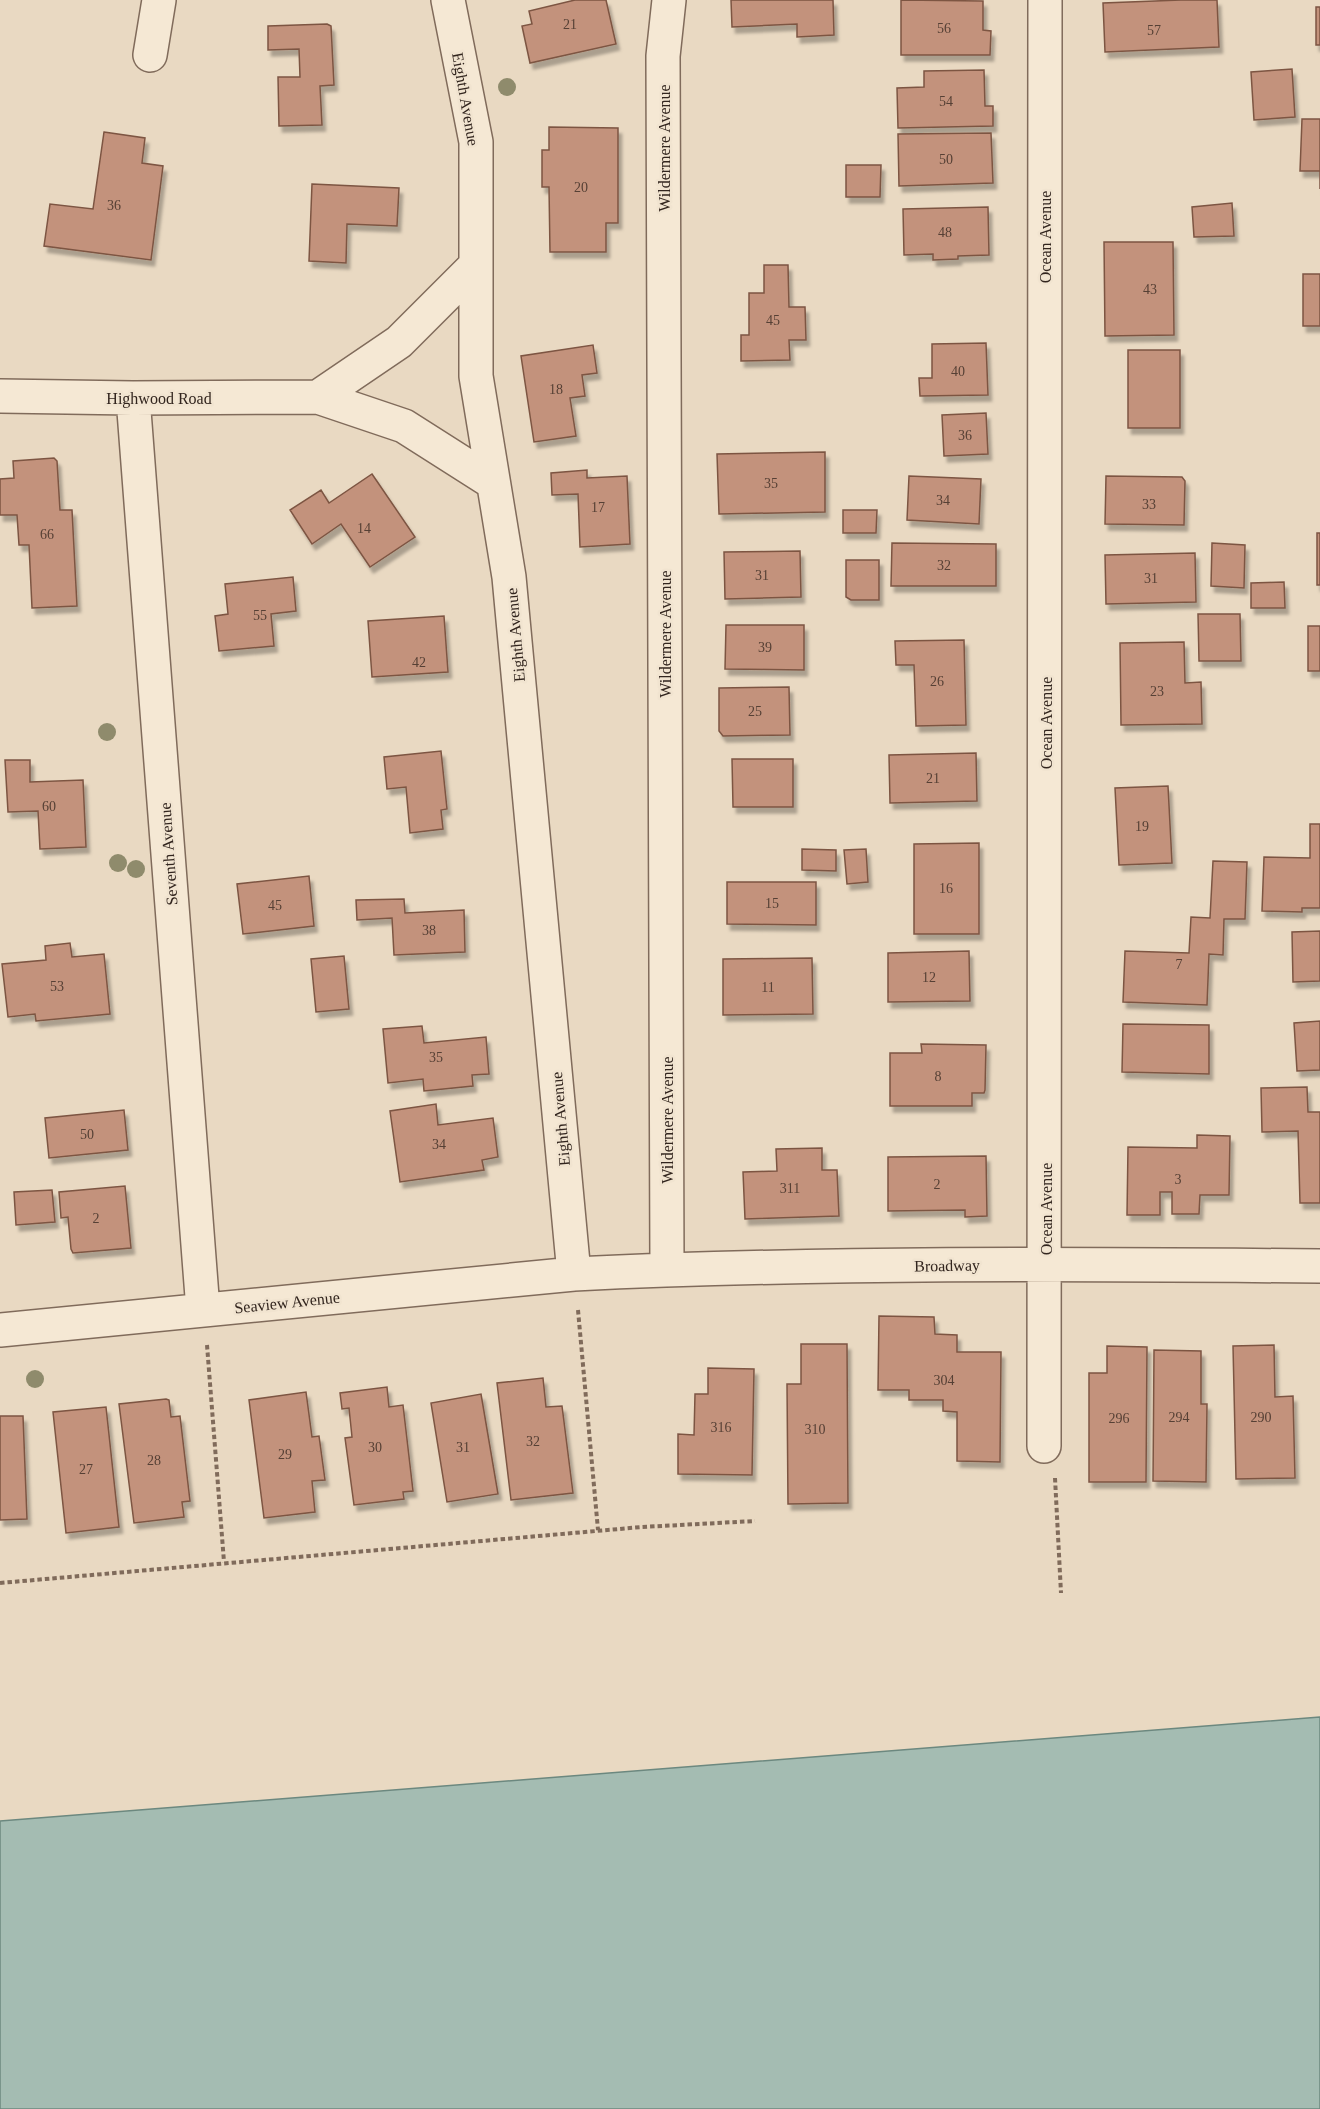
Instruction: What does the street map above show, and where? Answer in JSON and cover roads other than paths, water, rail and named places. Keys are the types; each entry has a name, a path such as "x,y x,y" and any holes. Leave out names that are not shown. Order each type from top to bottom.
{"street":[{"path":"150,55 159,0"},
{"name":"Eighth Avenue","path":"448,0 476,142 476,376 492,482 510,578 574,1274"},
{"name":"Wildermere Avenue","path":"667,1269 663,56 669,0"},
{"name":"Ocean Avenue","path":"1044,1446 1046,1264 1045,0"},
{"path":"318,397 399,342 475,266"},
{"name":"Highwood Road","path":"0,396 318,397 404,426 492,482"},
{"name":"Seventh Avenue","path":"133,398 203,1310"},
{"name":"Broadway","path":"574,1274 667,1269 1046,1264 1320,1266"},
{"name":"Seaview Avenue","path":"0,1330 574,1274"}]}
